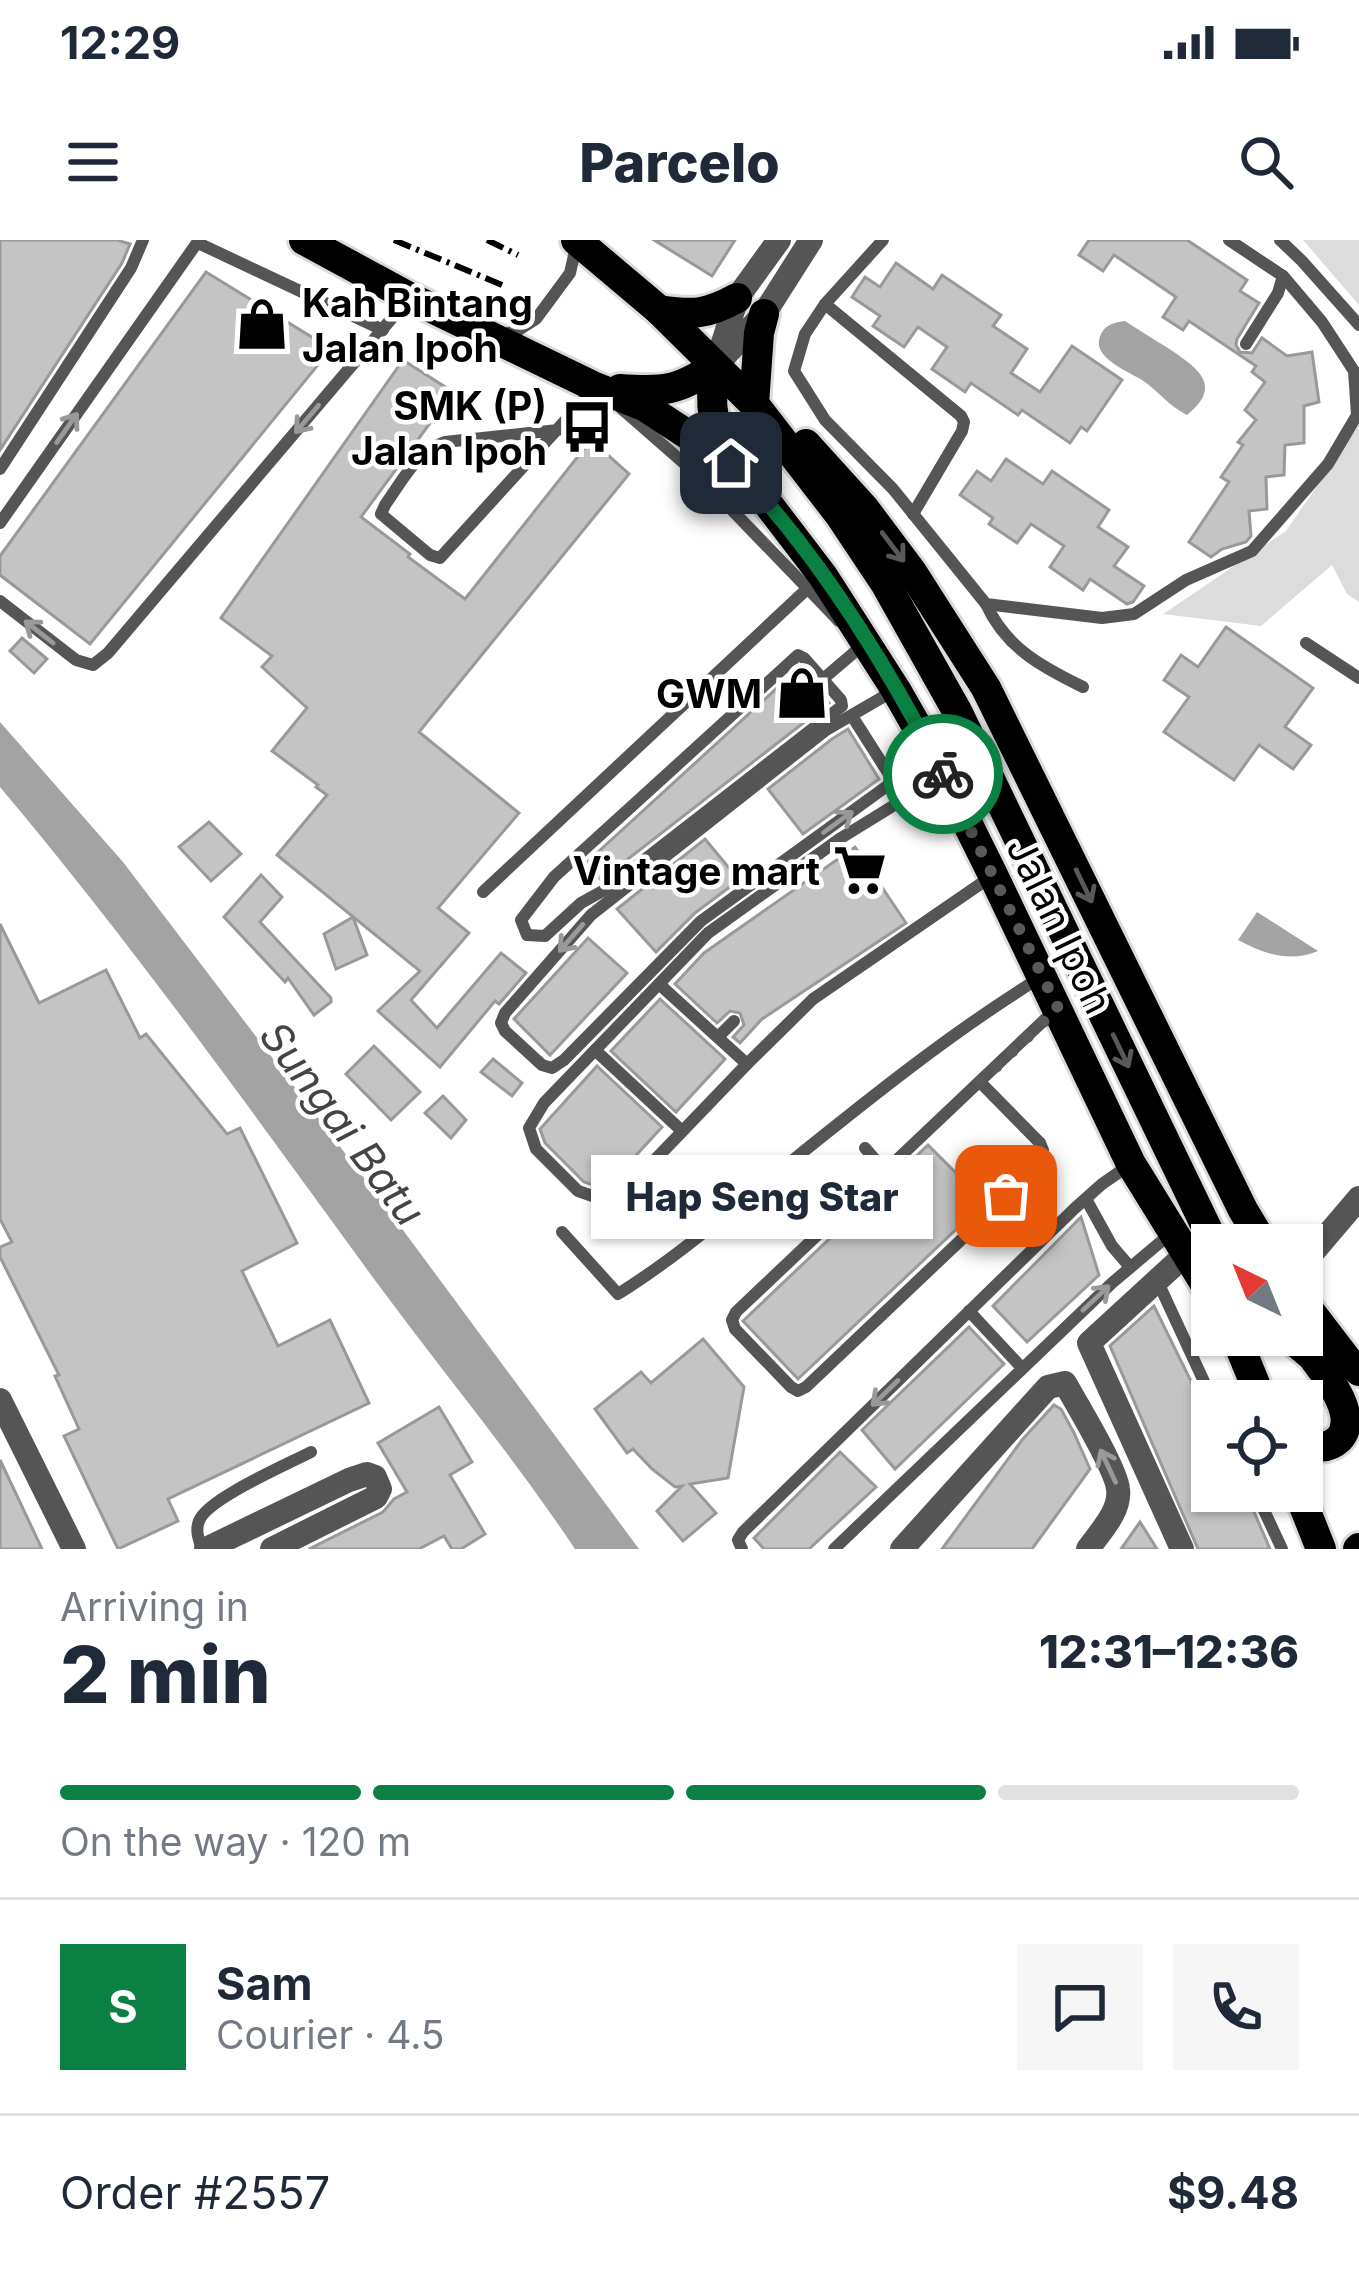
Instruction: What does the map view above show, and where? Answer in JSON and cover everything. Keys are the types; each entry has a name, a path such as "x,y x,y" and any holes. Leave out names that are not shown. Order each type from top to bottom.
{"main road":[{"name":"Jalan Ipoh","path":"304,240 410,297 644,406 731,463 787,526 896,690 993,875 1131,1164 1191,1244"},
{"name":"Jalan Ipoh","path":"576,240 659,310 754,404 839,514 885,583 966,729 1191,1244"},
{"path":"659,310 692,315 750,306 758,333 754,404 791,430 864,508 912,572 986,688 1252,1224"},
{"path":"596,387 659,392 692,382 716,366"},
{"path":"716,366 710,409 731,463"},
{"path":"1323,1328 1359,1370"},
{"path":"1311,1356 1359,1395"},
{"path":"1316,1360 1343,1400 1347,1425 1345,1434 1323,1448"},
{"path":"1306,1512 1321,1549"}],"street":[{"path":"716,366 779,240"},
{"path":"750,306 811,240"},
{"path":"1323,1240 1358,1199"},
{"path":"1182,1549 1089,1342 1191,1244"},
{"path":"902,1549 1048,1387 1065,1383 1119,1491 1111,1518 1088,1549"},
{"path":"0,1400 74,1549"},
{"path":"204,1549 349,1480 367,1474 375,1477 380,1489 376,1497 272,1549"}],"lane":[{"path":"0,470 131,268 143,240"},
{"path":"493,337 517,331 536,319 570,273 576,240"},
{"path":"883,240 825,304 806,334 794,371 825,420 893,489 986,604 996,626 1036,664 1083,687"},
{"path":"986,604 1102,618 1134,614 1186,580 1252,551 1328,464 1357,415 1354,371 1322,322 1283,276 1229,240"},
{"path":"1280,240 1359,325"},
{"path":"0,524 199,241 383,330"},
{"path":"1246,344 1278,293 1283,276"},
{"path":"0,601 76,660 93,664 108,653 410,297"},
{"path":"825,304 964,422 913,514"},
{"path":"558,430 431,446 381,514 440,558 558,430 596,387 702,478 830,613 866,642 823,679"},
{"path":"482,892 807,589"},
{"path":"1306,644 1359,678"},
{"path":"804,658 823,679 841,700 837,711 608,888 581,903 545,936 527,934 521,920 554,877 791,659 804,658"},
{"path":"896,690 826,730 591,915 506,1012 501,1023 505,1031 542,1065 552,1068 701,921 894,782 939,768"},
{"path":"852,716 894,782"},
{"path":"939,768 912,794 841,838 708,933 544,1103 529,1129 536,1149 578,1190 608,1201 624,1192 813,999 993,875"},
{"path":"562,1232 619,1294 658,1269 850,1114 995,1005 1042,976"},
{"path":"659,984 747,1064"},
{"path":"980,1082 1040,1143 1040,1165 806,1387 790,1388 735,1329 736,1312 1058,1008"},
{"path":"718,1037 734,1021"},
{"path":"595,1050 682,1131"},
{"path":"865,1148 885,1171"},
{"path":"742,1549 738,1540 742,1532 1086,1198 1131,1164"},
{"path":"1086,1198 1112,1246 1130,1267"},
{"path":"834,1549 1130,1267 1191,1244"},
{"path":"1156,1280 1203,1380"},
{"path":"969,1311 1022,1368"},
{"path":"204,1549 197,1534 199,1519 212,1504 311,1452"},
{"path":"1265,1512 1282,1549"}],"shaded area":[{"path":"1303,240 1359,240 1359,305"},
{"path":"1125,321 1178,355 1202,377 1204,395 1187,415 1100,350 1103,331"},
{"path":"1359,425 1359,602 1347,594 1332,565 1261,626 1163,614 1286,531"},
{"path":"0,722 123,862 639,1549 575,1549 192,1030 0,787"},
{"path":"1257,912 1318,951 1277,955 1238,940"}],"building":[{"path":"0,240 130,244 0,450"},
{"path":"654,240 735,240 712,276"},
{"path":"1089,240 1187,240 1247,280 1240,291 1259,303 1237,339 1240,352 1252,353 1262,338 1287,356 1312,352 1319,402 1304,406 1304,443 1285,445 1284,475 1266,477 1267,509 1249,511 1251,536 1246,542 1211,557 1189,542 1229,482 1221,477 1243,445 1238,442 1256,420 1245,410 1265,382 1252,372 1256,366 1189,321 1183,330 1163,317 1176,297 1114,255 1103,271 1079,255"},
{"path":"896,263 933,289 942,275 1001,315 993,326 1027,349 1011,373 1040,392 1072,346 1122,380 1087,431 1081,427 1070,443 971,383 965,392 932,369 947,347 918,327 904,347 873,326 880,316 852,297 865,277 880,287"},
{"path":"206,272 331,349 90,644 0,575 0,556"},
{"path":"403,360 453,392 361,517 465,599 591,440 629,474 419,732 519,813 438,908 469,933 411,1000 437,1028 501,953 526,973 499,1004 495,1001 440,1067 378,1011 420,971 277,855 327,795 272,751 307,708 262,667 272,656 221,618"},
{"path":"1006,459 1043,484 1052,471 1109,510 1098,527 1128,547 1114,566 1144,586 1133,602 1127,604 1090,579 1083,590 1050,567 1064,546 1031,524 1017,543 989,524 993,518 960,495 977,471 991,481"},
{"path":"1226,627 1313,688 1285,727 1311,745 1293,769 1259,745 1234,780 1164,732 1189,697 1164,680 1181,655 1198,667"},
{"path":"22,638 47,659 34,673 10,651"},
{"path":"799,668 829,703 601,880 586,863"},
{"path":"848,729 879,779 803,834 768,789"},
{"path":"209,822 241,854 211,881 179,847"},
{"path":"705,839 739,880 695,913 656,952 617,909"},
{"path":"855,847 906,923 762,1019 740,1043 733,1037 744,1025 740,1013 730,1011 717,1023 675,984 704,953"},
{"path":"261,875 282,897 260,922 331,998 314,1015 288,978 285,982 224,917"},
{"path":"353,917 367,955 336,969 324,934"},
{"path":"0,924 39,1003 106,970 140,1038 146,1034 227,1134 240,1128 297,1243 242,1271 278,1346 330,1320 369,1403 168,1499 178,1521 118,1549 64,1436 79,1429 55,1376 59,1375 0,1257 0,1247 12,1242 0,1219"},
{"path":"588,938 627,973 550,1055 514,1019"},
{"path":"660,999 725,1059 676,1112 611,1051"},
{"path":"374,1046 420,1092 391,1120 346,1074"},
{"path":"493,1059 522,1083 512,1096 481,1072"},
{"path":"597,1066 662,1127 605,1189 584,1182 545,1143 540,1129"},
{"path":"443,1096 466,1120 451,1138 425,1113"},
{"path":"928,1145 985,1202 798,1379 743,1321"},
{"path":"1081,1217 1099,1275 1027,1342 993,1306"},
{"path":"1154,1306 1191,1381 1191,1512 1254,1512 1270,1549 1198,1549 1110,1346"},
{"path":"969,1327 1004,1364 895,1469 862,1430"},
{"path":"703,1339 744,1387 728,1478 690,1484 716,1513 683,1541 657,1511 682,1486 675,1487 633,1449 627,1453 595,1409 641,1372 651,1383"},
{"path":"1054,1405 1061,1409 1090,1469 1032,1549 942,1549 1022,1440"},
{"path":"439,1407 472,1462 450,1475 485,1534 461,1549 452,1549 444,1536 419,1549 309,1549 383,1512 407,1492 378,1443"},
{"path":"840,1452 876,1487 809,1549 764,1549 754,1538"},
{"path":"0,1460 18,1498 42,1549 0,1549"},
{"path":"1140,1522 1157,1549 1121,1549"}],"railway":[{"path":"394,240 507,287"},
{"path":"487,240 518,255"}],"way so far":[{"path":"943,774 1058,1008 980,1082 1043,1150 1040,1165 1006,1196"}],"place":[{"name":"Kah Bintang Jalan Ipoh","path":"262,324"},
{"name":"SMK (P) Jalan Ipoh","path":"587,427"},
{"name":"GWM","path":"802,693"},
{"name":"Vintage mart","path":"860,870"},
{"name":"Hap Seng Star","path":"1006,1196"}],"route":[{"path":"731,463 824,577 943,774"}],"water label":[{"name":"Sungai Batu","path":"343,1123"}]}
